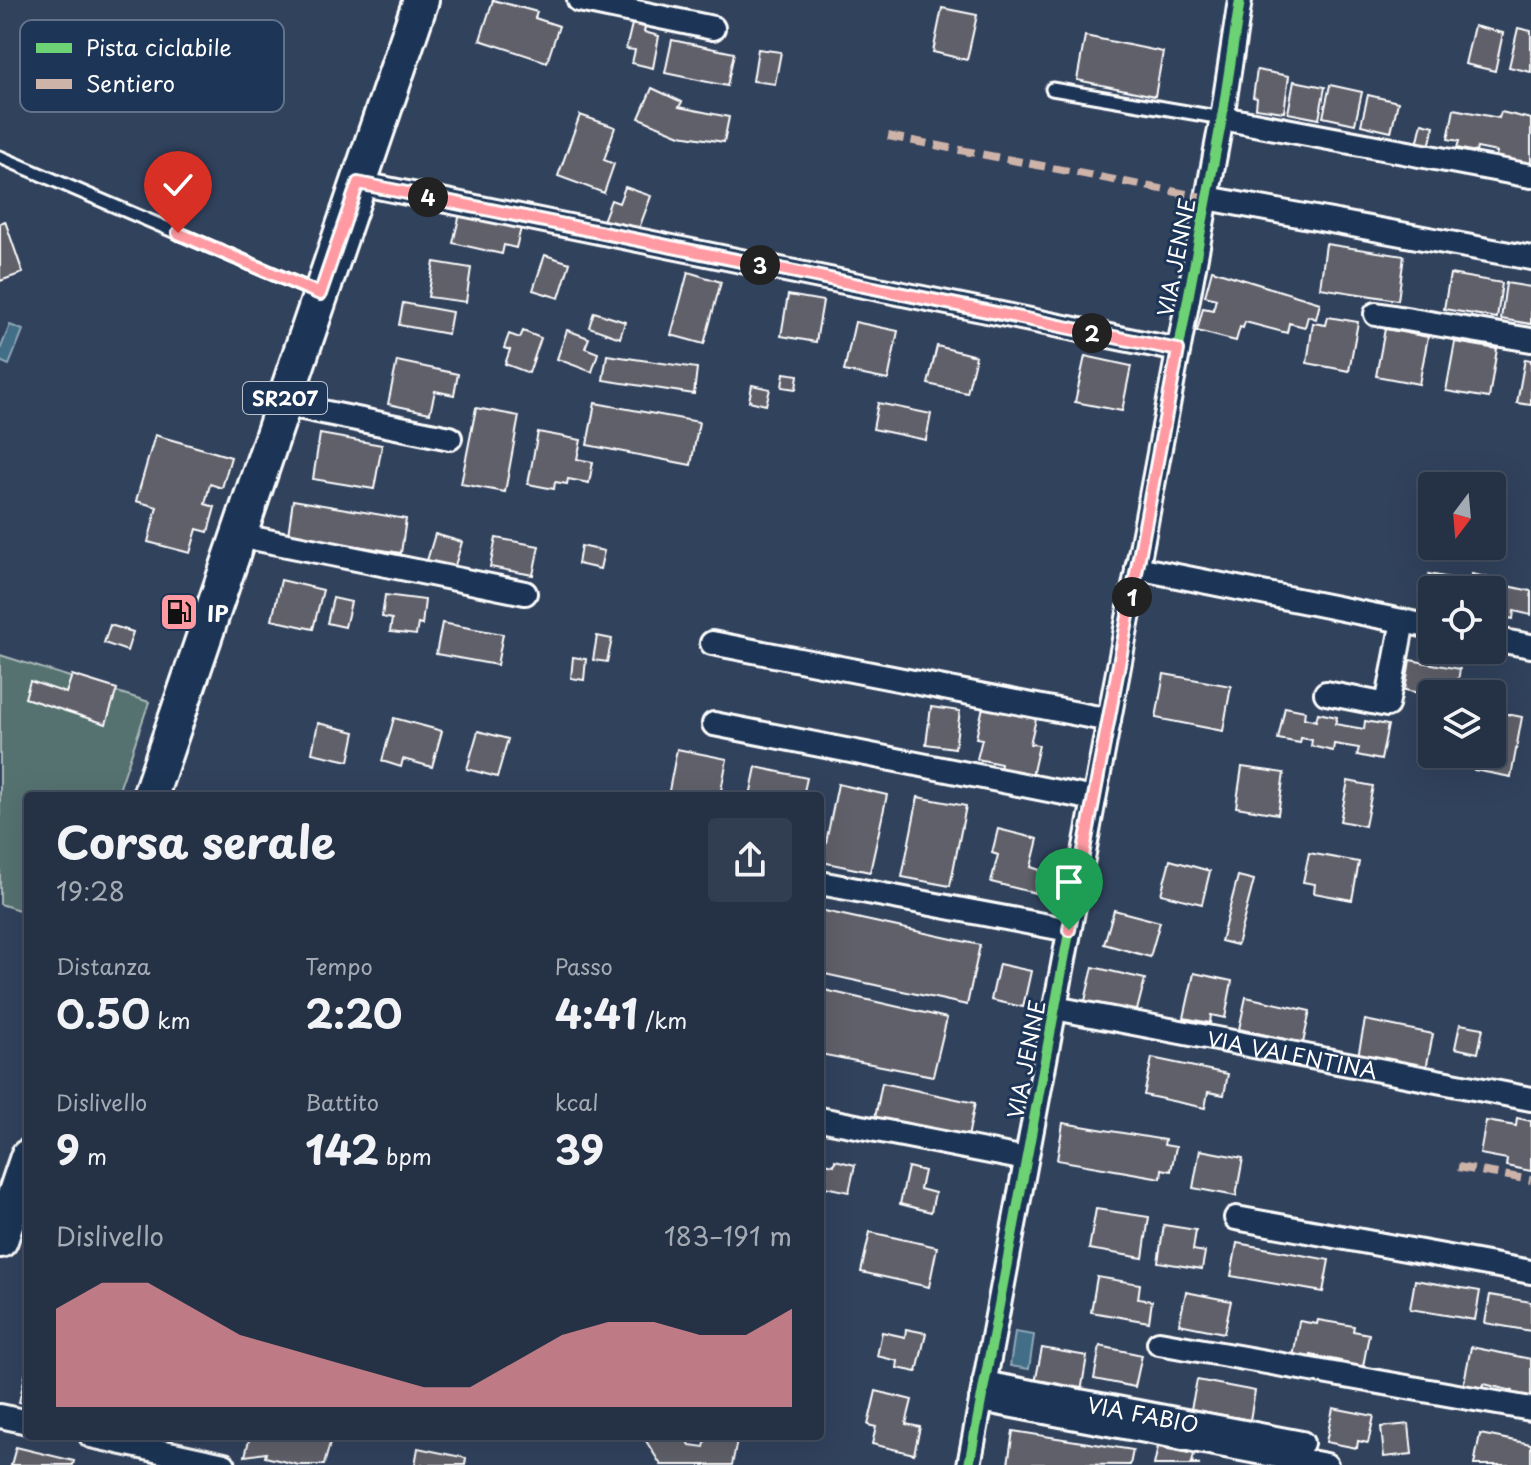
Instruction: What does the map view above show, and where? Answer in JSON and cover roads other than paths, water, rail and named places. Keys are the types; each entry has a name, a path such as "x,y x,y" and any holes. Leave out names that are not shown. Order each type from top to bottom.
{"main road":[{"name":"SR207","path":"151,792 421,0"},
{"path":"0,1240 24,1169"}],"street":[{"path":"579,0 713,28"},
{"name":"VIA JENNE","path":"969,1465 1222,118 1240,0"},
{"path":"1222,118 1531,176"},
{"path":"358,183 1178,350"},
{"path":"1207,198 1531,258"},
{"path":"1376,314 1531,340"},
{"path":"283,404 450,438"},
{"path":"238,535 525,593"},
{"path":"1137,568 1418,624"},
{"path":"1326,693 1387,705 1403,621"},
{"path":"1506,642 1531,646"},
{"path":"712,643 1109,720"},
{"path":"714,724 1094,799"},
{"path":"824,884 1069,930"},
{"name":"VIA VALENTINA","path":"1055,1008 1531,1099"},
{"path":"824,1120 1026,1159"},
{"path":"1236,1218 1531,1272"},
{"path":"1159,1343 1531,1409"},
{"path":"982,1392 1326,1465"},
{"name":"VIA FABIO","path":"982,1392 1302,1443"},
{"path":"0,1416 24,1421"},
{"path":"109,1440 224,1465"}],"lane":[{"path":"1052,89 1222,118"},
{"path":"0,157 320,294"}],"water":[{"path":"10,325 23,330 9,365 0,361 0,350"},
{"path":"1015,1332 1034,1335 1029,1369 1010,1366"}],"place":[{"name":"IP","path":"179,612"}]}
